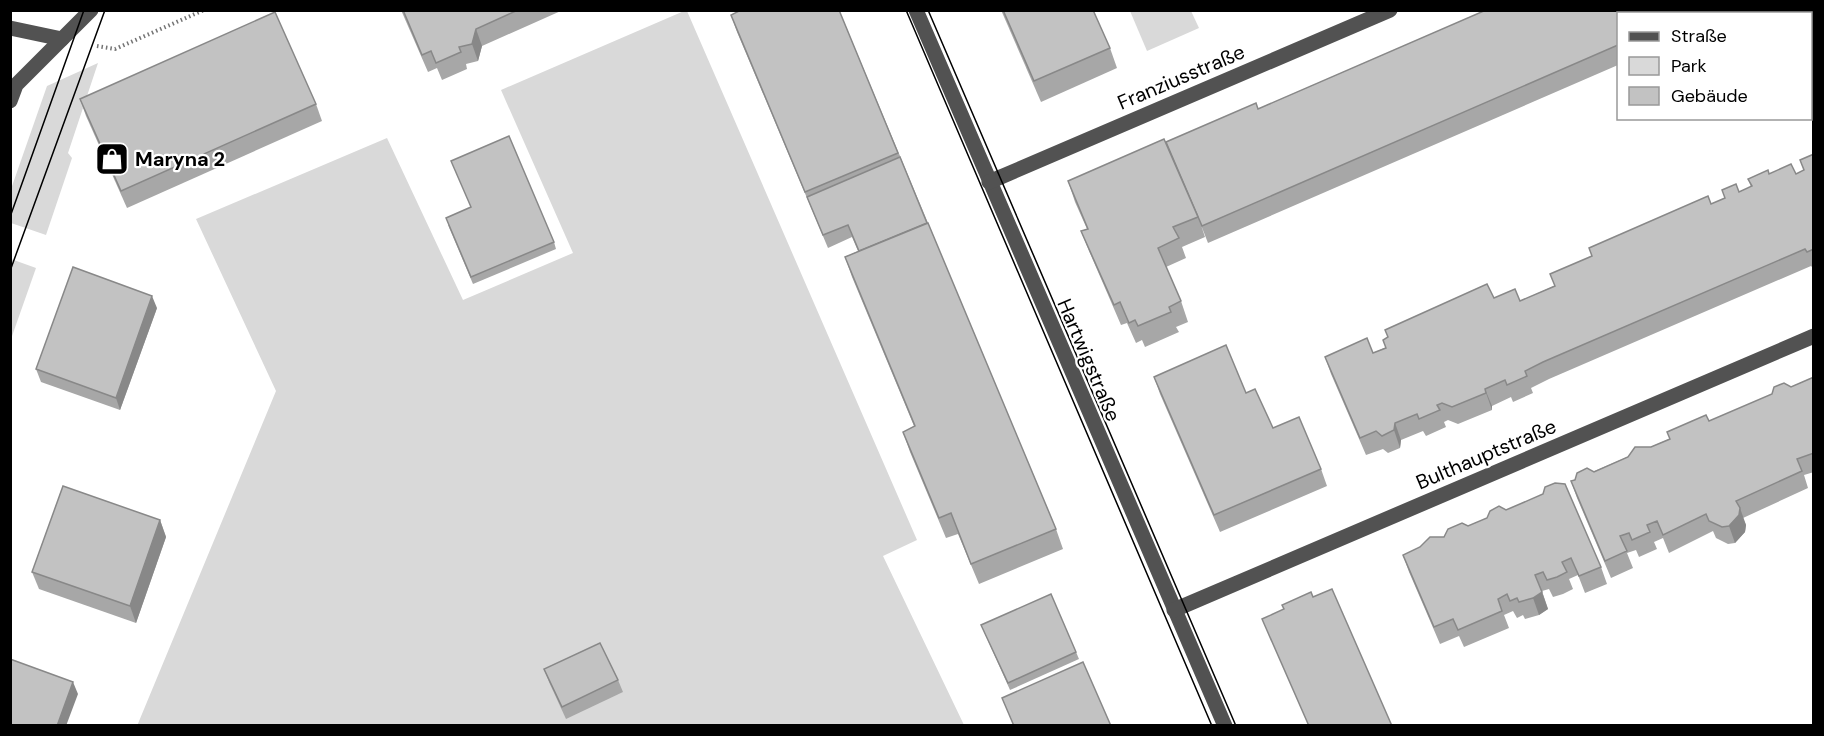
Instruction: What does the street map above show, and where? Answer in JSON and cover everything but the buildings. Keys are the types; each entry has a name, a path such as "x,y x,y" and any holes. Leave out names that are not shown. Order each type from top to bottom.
{"street":[{"path":"10,101 16,85 91,10"},
{"name":"Hartwigstraße","path":"916,10 1225,726"},
{"name":"Franziusstraße","path":"989,182 1390,10"},
{"path":"10,28 62,39"},
{"name":"Bulthauptstraße","path":"1174,610 1814,336"}],"path":[{"path":"62,39 115,49 204,10"}],"green space":[{"path":"687,11 917,540 883,556 964,725 137,726 276,391 196,219 387,138 463,300 573,253 501,90"},
{"path":"1130,11 1191,11 1199,28 1147,51"},
{"path":"98,63 68,153 72,158 46,235 11,223 11,189 47,86"},
{"path":"10,259 36,268 11,339"}],"tram line":[{"path":"10,217 84,10"},
{"path":"10,271 105,10"},
{"path":"906,10 1212,726"},
{"path":"928,10 1236,726"}],"place":[{"name":"Maryna 2","path":"112,159"}]}
